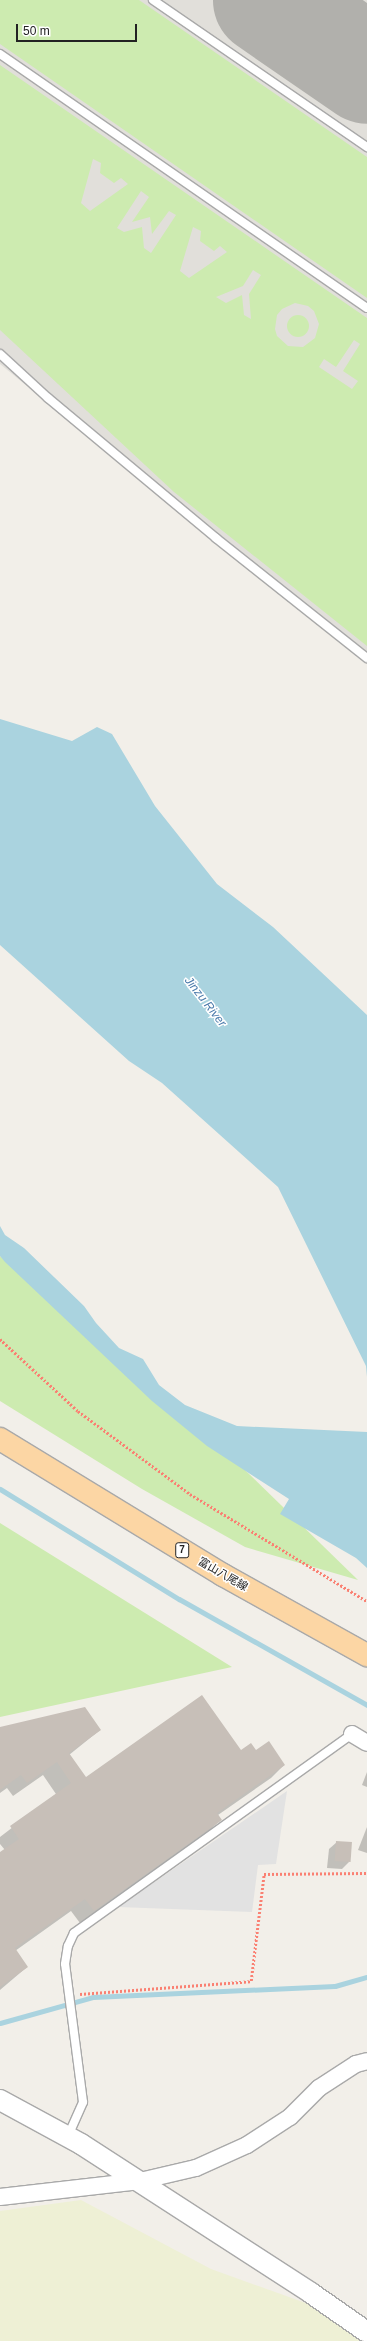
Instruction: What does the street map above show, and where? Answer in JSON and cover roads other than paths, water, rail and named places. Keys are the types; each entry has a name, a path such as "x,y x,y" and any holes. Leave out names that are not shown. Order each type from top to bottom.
{"main road":[{"name":"富山八尾線","path":"0,1439 223,1575 367,1655"}],"street":[{"path":"352,1734 367,1743"},
{"path":"0,2197 140,2181 196,2168 247,2145 290,2117 319,2088 356,2064 367,2061"},
{"path":"0,2100 68,2136 140,2181 367,2332"}],"lane":[{"path":"153,0 367,146"},
{"path":"0,54 367,308"},
{"path":"0,354 48,398 216,538 367,658"},
{"path":"68,2136 83,2102 65,1964 68,1946 74,1933 352,1734"}],"water":[{"name":"Jinzu River","path":"0,719 72,741 97,727 112,734 155,806 217,884 273,927 367,1015 367,1377 366,1366 278,1187 162,1083 129,1061 0,945"},
{"path":"0,1226 5,1235 24,1248 84,1306 96,1323 119,1348 143,1359 159,1385 185,1405 237,1426 367,1432 367,1568 356,1558 280,1514 289,1499 207,1446 152,1401 5,1262 0,1256"}],"waterway":[{"path":"0,1489 179,1599 367,1705"},
{"path":"0,2023 93,1997 335,1986 367,1977"}]}
